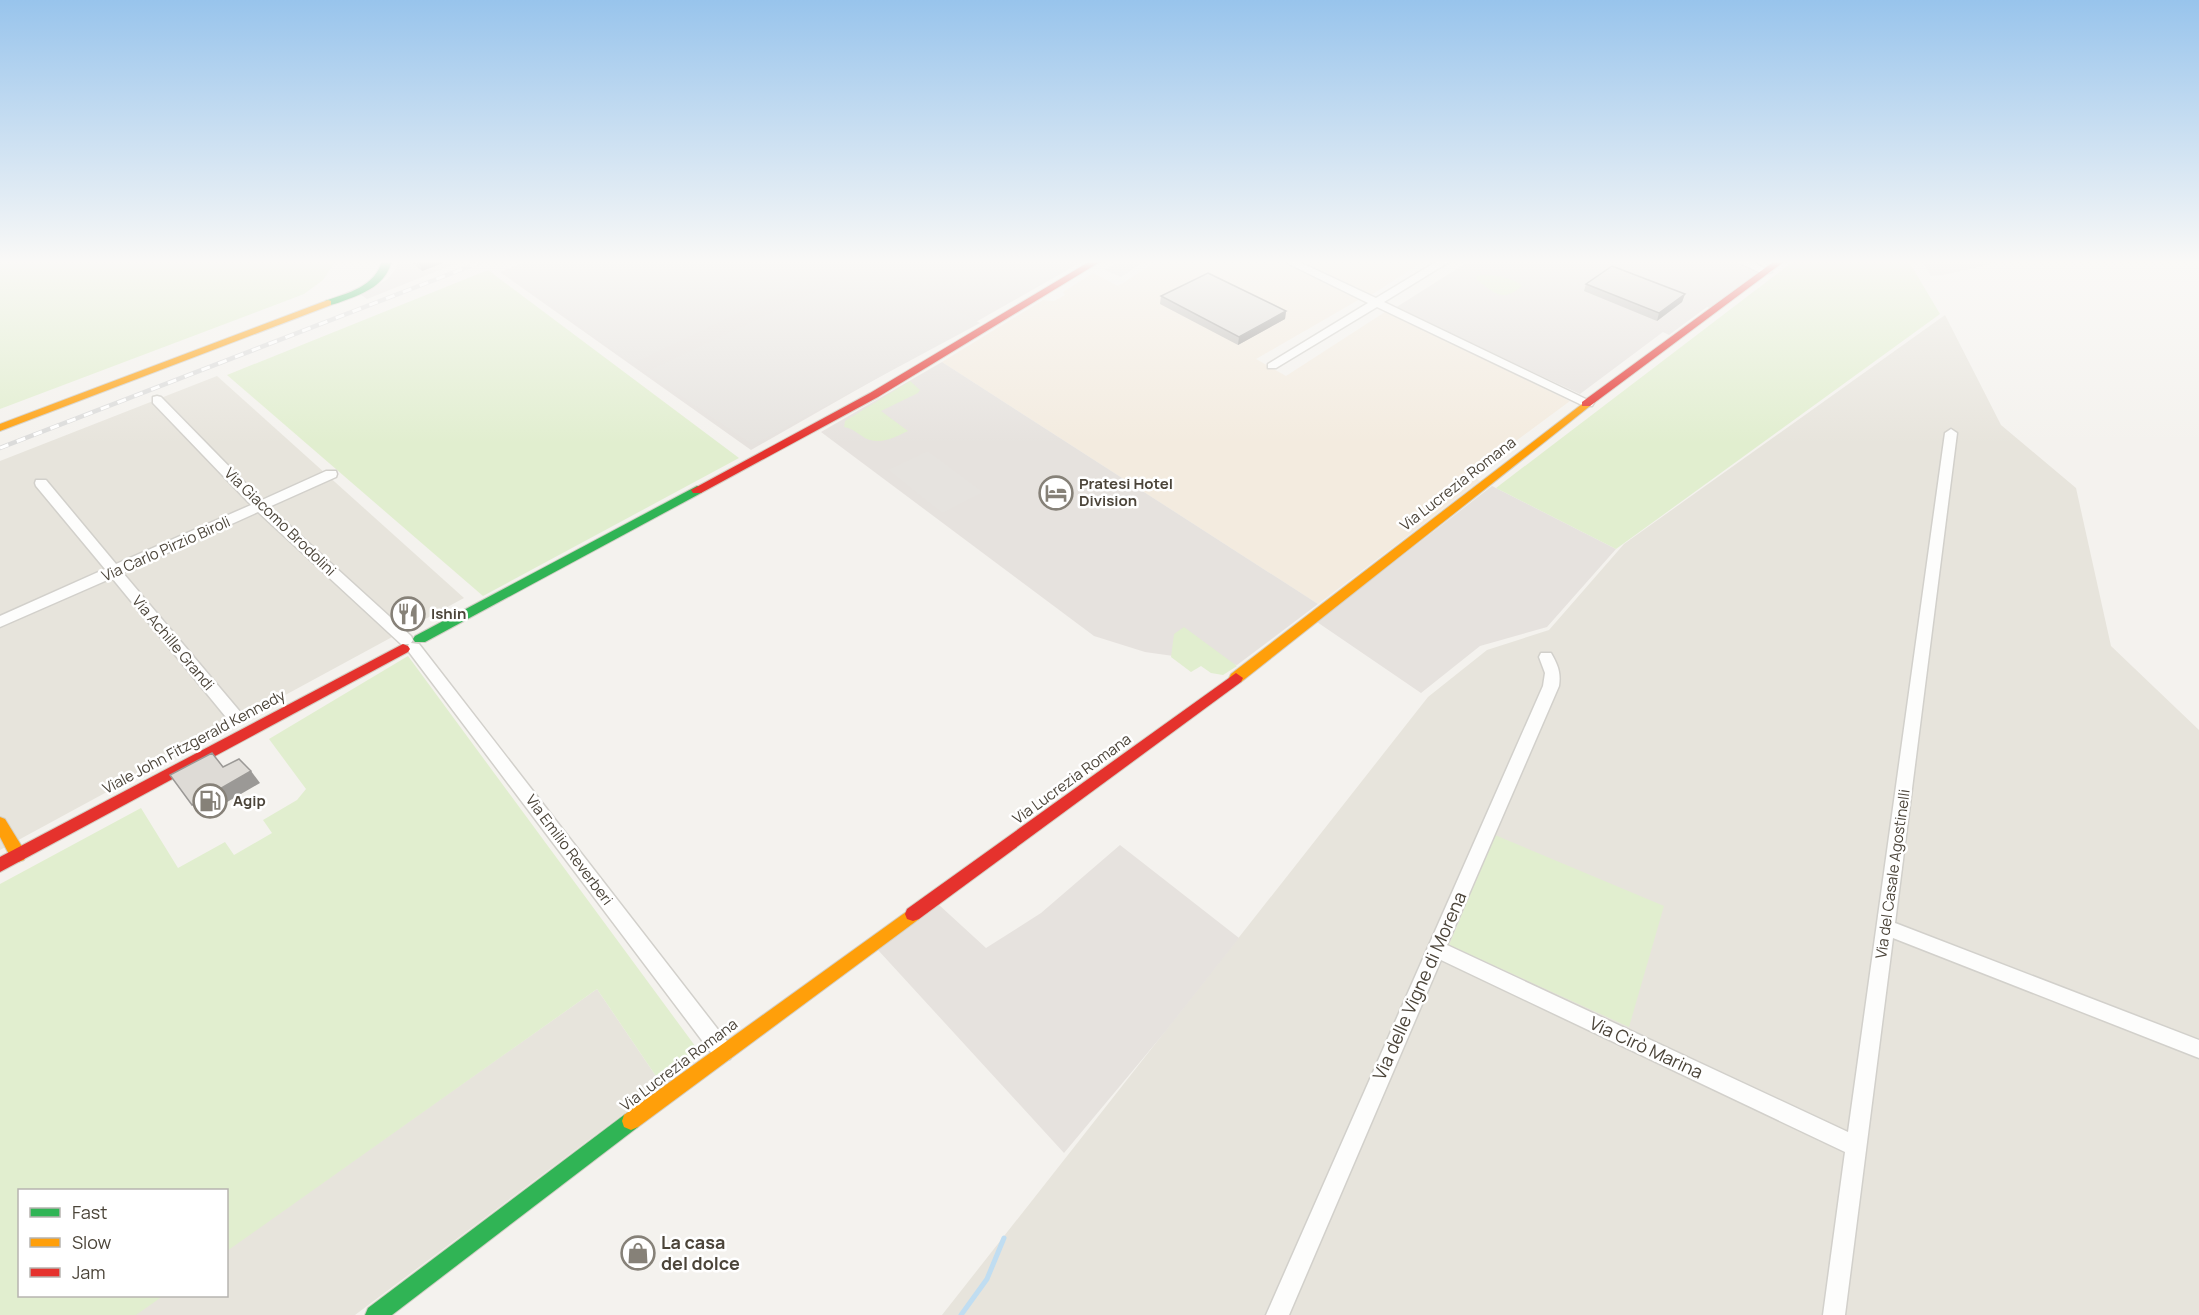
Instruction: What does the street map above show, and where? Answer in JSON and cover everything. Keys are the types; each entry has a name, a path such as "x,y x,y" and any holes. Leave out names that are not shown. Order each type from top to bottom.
{"street":[{"path":"0,428 280,321"},
{"name":"Viale John Fitzgerald Kennedy","path":"0,865 874,394 996,321"},
{"path":"1272,366 1345,321"},
{"path":"1414,321 1588,403"},
{"name":"Via Lucrezia Romana","path":"375,1315 723,1052 1199,707 1588,403 1700,321"},
{"path":"0,436 62,411 91,393"},
{"name":"Via Giacomo Brodolini","path":"157,400 261,507 411,644"},
{"name":"Via del Casale Agostinelli","path":"1834,1315 1951,433"},
{"name":"Via Carlo Pirzio Biroli","path":"0,622 331,474"},
{"name":"Via Achille Grandi","path":"41,483 236,718"},
{"name":"Via Emilio Reverberi","path":"411,644 723,1052"},
{"name":"Via delle Vigne di Morena","path":"1277,1315 1552,683 1552,673 1546,657"},
{"path":"0,823 18,855"},
{"path":"1885,927 2199,1049"},
{"name":"Via Cirò Marina","path":"1437,949 1855,1146"}],"shaded area":[{"path":"570,321 977,321 751,450"},
{"path":"575,321 721,321 632,364"},
{"path":"753,321 980,323 753,445 646,372"},
{"path":"1008,321 1321,321 1256,359 1286,376 1371,321 1404,321 1570,401 1470,475 1480,481 1318,604 942,362"},
{"path":"1424,321 1688,321 1669,335 1663,332 1580,394"},
{"path":"1936,321 1948,321 2001,425 2076,488 2111,646 2199,730 2199,1315 942,1315 1428,697 1487,650 1549,630 1624,544"},
{"path":"942,362 1318,604 1237,665 1145,652 1094,636 821,432"},
{"path":"217,376 464,598 0,850 0,461"},
{"path":"928,451 983,492 942,513 888,470"},
{"path":"1492,486 1616,549 1547,627 1480,646 1421,693 1317,622"},
{"path":"1120,845 1239,938 1165,1032 1064,1153 878,950 938,904 986,948 1041,913"},
{"path":"597,989 662,1085 355,1315 133,1315 160,1297 228,1297 228,1249"}],"green space":[{"path":"0,321 232,321 0,409"},
{"path":"360,321 557,321 739,458 483,596 227,375"},
{"path":"1715,321 1930,321 1616,549 1496,488"},
{"path":"910,381 920,390 918,393 881,411 908,431 890,439 875,441 844,427 845,421"},
{"path":"1184,627 1237,666 1223,675 1211,673 1201,666 1191,672 1171,657 1174,634"},
{"path":"408,656 701,1054 662,1085 597,989 228,1250 228,1189 18,1189 18,1297 162,1297 136,1315 0,1315 0,884 141,808 178,868 225,842 234,855 272,833 263,820 297,800 306,789 269,739"},
{"path":"1495,835 1664,906 1629,1027 1449,945"}],"building":[{"path":"1209,321 1267,321 1239,337"},
{"path":"212,753 223,767 239,759 251,771 192,805 170,775"}],"waterway":[{"path":"961,1315 987,1279 1004,1238"}],"railway":[{"path":"0,448 327,321"}],"traffic: fast":[{"path":"420,639 697,490"},
{"path":"375,1315 631,1121"}],"traffic: slow":[{"path":"0,428 280,321"},
{"path":"1236,678 1586,404"},
{"path":"0,823 18,855"},
{"path":"631,1121 913,914"}],"traffic: jam":[{"path":"697,490 874,395 997,321"},
{"path":"1586,404 1698,321"},
{"path":"0,865 403,649"},
{"path":"913,914 1236,678"}],"place":[{"name":"Pratesi Hotel Division","path":"1056,493"},
{"name":"Ishin","path":"408,614"},
{"name":"Agip","path":"210,801"},
{"name":"La casa del dolce","path":"638,1253"}]}
